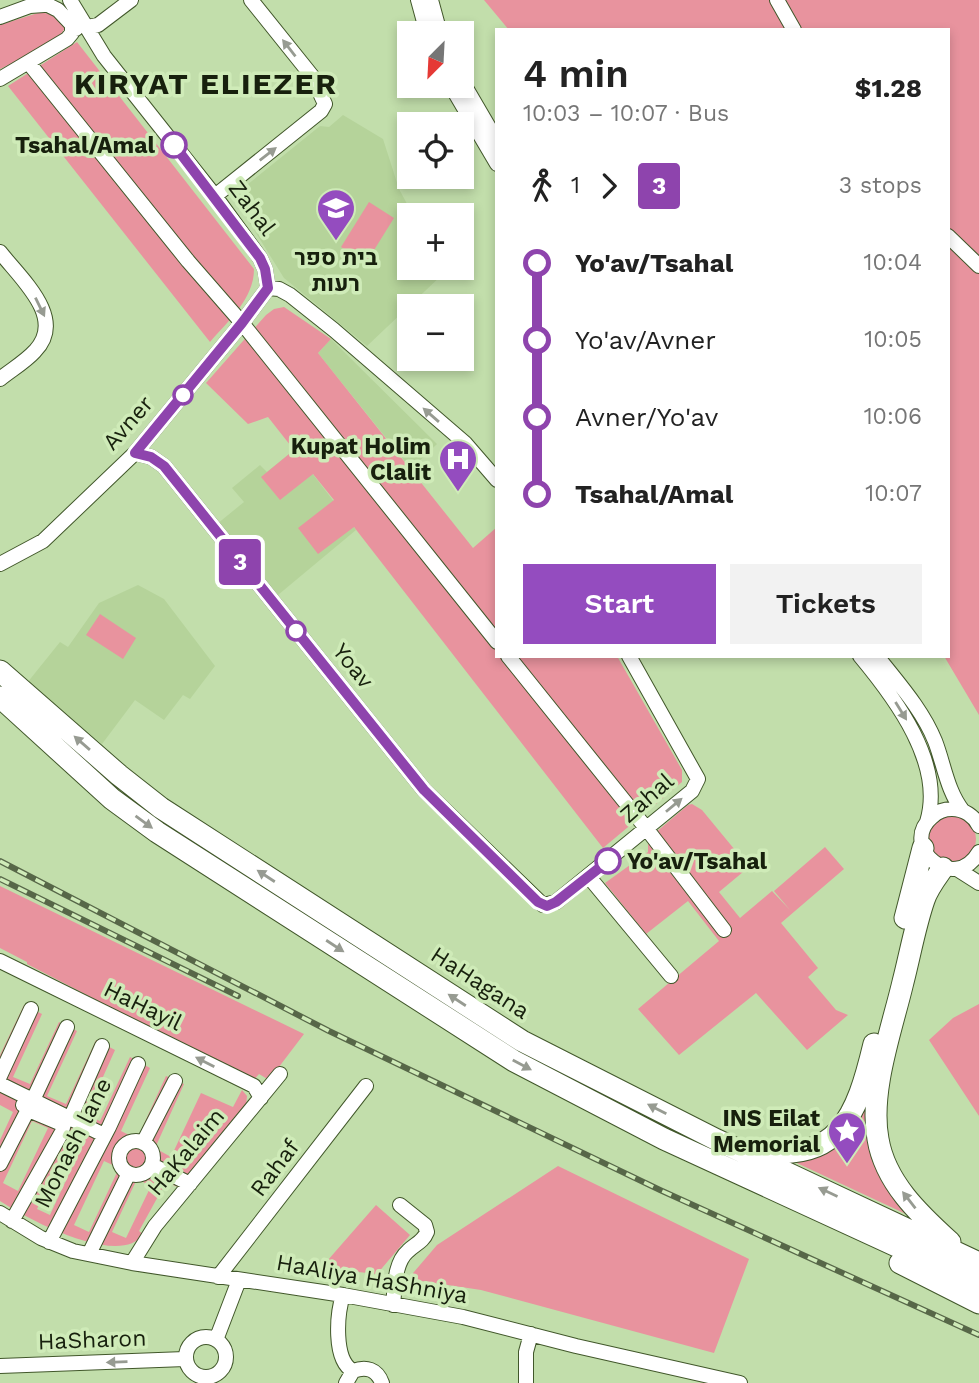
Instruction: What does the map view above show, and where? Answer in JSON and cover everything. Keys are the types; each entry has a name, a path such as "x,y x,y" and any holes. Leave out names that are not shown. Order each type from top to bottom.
{"highway":[{"name":"HaHagana","path":"0,671 119,775 173,816 522,1041 718,1140 978,1262"},
{"name":"HaHagana","path":"0,697 112,799 162,835 514,1061 664,1139 979,1284"},
{"path":"718,1140 769,1152 796,1153 820,1144 837,1133 846,1122 860,1095 923,848"},
{"path":"950,868 923,901 883,1065 876,1121 884,1159 897,1185 934,1227 978,1262"},
{"path":"664,1139 979,1303"}],"street":[{"path":"0,9 14,0"},
{"name":"Zahal","path":"70,0 104,56"},
{"path":"87,27 98,25 131,0"},
{"path":"215,196 321,111 325,104 312,76 251,0"},
{"path":"418,0 424,21"},
{"path":"431,0 437,21"},
{"path":"776,0 793,28"},
{"path":"0,17 27,6 48,2"},
{"name":"Zahal","path":"48,2 104,56 215,196 260,258 268,288"},
{"path":"0,79 67,39 72,33 72,24"},
{"path":"32,68 188,261 242,323 495,639"},
{"path":"458,98 495,161"},
{"path":"472,98 495,138"},
{"path":"950,238 979,266"},
{"path":"0,253 40,302 47,324 40,345 34,353 0,379"},
{"path":"268,288 279,289 290,295 334,330 464,443 495,478"},
{"name":"Avner","path":"0,564 43,541 135,453 268,288"},
{"name":"Yoav","path":"135,453 151,457 164,466 424,790 543,905"},
{"path":"510,658 724,930"},
{"name":"Zahal","path":"543,905 556,902 589,877 692,791 698,779 630,658"},
{"path":"862,658 897,703 920,749 931,802 922,839 923,848 931,860 979,883"},
{"path":"879,658 925,720 952,794 963,811"},
{"path":"927,822 943,810 963,811 970,815 979,827"},
{"path":"950,868 972,861 979,852"},
{"path":"589,877 671,976"},
{"name":"HaHayil","path":"0,961 254,1086 261,1098"},
{"path":"0,1076 31,1009"},
{"path":"0,1164 67,1027"},
{"path":"6,1217 66,1123 102,1046"},
{"name":"Monash lane","path":"48,1242 138,1064"},
{"name":"HaKalaim","path":"132,1263 155,1226 280,1074"},
{"path":"143,1143 175,1081"},
{"path":"0,1084 33,1101 66,1123 106,1131 122,1150 121,1166 128,1173 139,1175 152,1165 153,1154 143,1143 136,1141 122,1150 94,1153"},
{"name":"Rahaf","path":"218,1277 366,1086"},
{"path":"0,1094 33,1101"},
{"path":"152,1165 190,1184"},
{"path":"89,1255 128,1173"},
{"path":"393,1304 403,1256 420,1242 427,1232 425,1225 400,1205"},
{"name":"HaAliya HaShniya","path":"6,1217 48,1242 89,1255 463,1317 740,1383"},
{"path":"216,1340 239,1280"},
{"path":"343,1295 338,1319 341,1360 350,1377 368,1368 380,1377 382,1383"},
{"path":"526,1383 526,1352 531,1335"},
{"path":"204,1337 216,1340 225,1349 226,1362 220,1372 207,1381 191,1371 185,1359 186,1353 192,1342 204,1337"},
{"name":"HaSharon","path":"0,1366 185,1359"}],"shaded area":[{"path":"484,0 979,0 979,715 945,658 950,658 950,28 507,28"},
{"path":"41,12 56,16 65,27 62,33 37,51 0,69 0,25"},
{"path":"77,42 254,269 253,280 245,300 210,342 8,86"},
{"name":"בית ספר רעות","path":"343,115 383,139 397,189 407,203 397,203 397,280 437,280 422,294 397,294 397,318 367,346 284,278 241,209 242,189 320,126 329,127"},
{"path":"369,202 394,218 366,263 341,247"},
{"path":"284,307 331,339 318,353 473,548 495,529 495,658 618,658 682,770 682,782 603,848 354,527 318,554 298,528 334,500 313,474 280,500 261,477 294,450 268,417 248,424 206,383 274,309"},
{"path":"331,339 437,444 411,469 318,353"},
{"path":"294,450 356,530 278,595 217,524 244,502 232,488 260,465 267,472"},
{"path":"138,585 164,599 215,666 190,699 183,695 164,720 135,700 102,744 27,683 60,642 68,647 99,603"},
{"path":"100,614 136,638 123,659 86,635"},
{"path":"692,804 702,810 749,867 719,892 740,918 772,891 790,910 774,891 825,847 844,869 781,923 818,968 808,977 836,1010 848,1015 807,1050 756,993 679,1055 638,1009 719,941 688,901 646,934 605,883 648,852 648,839"},
{"path":"952,815 969,822 976,839 969,856 952,863 935,856 928,839 935,822"},
{"path":"0,886 304,1034 269,1080 259,1074 253,1081 0,948"},
{"path":"979,1004 979,1116 929,1040 953,1018"},
{"path":"24,1005 42,1014 13,1077 30,1084 59,1022 77,1031 47,1096 66,1104 96,1040 115,1050 86,1115 100,1121 130,1057 150,1068 121,1131 137,1139 166,1076 184,1084 155,1148 171,1157 201,1093 233,1107 242,1090 247,1096 246,1106 180,1188 166,1182 139,1231 143,1234 132,1243 115,1246 95,1243 50,1228 0,1201 0,1140 13,1112 0,1105 0,1055","holes":["32,1121 48,1128 18,1191 3,1183","70,1138 83,1144 50,1215 37,1209","104,1161 119,1168 89,1232 74,1225","137,1179 151,1186 126,1238 112,1232"]},
{"path":"864,1097 871,1120 923,1222 784,1157 803,1156"},
{"path":"558,1166 749,1259 714,1353 481,1290 408,1279 437,1245"},
{"path":"376,1205 410,1235 377,1274 321,1268"}],"railway":[{"path":"0,861 329,1031 660,1190 979,1335"},
{"path":"0,879 238,996"}],"bus line":[{"name":"3","path":"174,145 260,258 268,288 135,453 151,457 164,466 424,790 538,902 551,905 608,861"}],"place":[{"name":"Tsahal/Amal","path":"174,145"},
{"name":"בית ספר רעות","path":"336,242"},
{"name":"Kupat Holim Clalit","path":"458,493"},
{"name":"Yo'av/Tsahal","path":"608,861"},
{"name":"INS Eilat Memorial","path":"847,1165"}],"district":[{"name":"KIRYAT ELIEZER","path":"206,83"}]}
